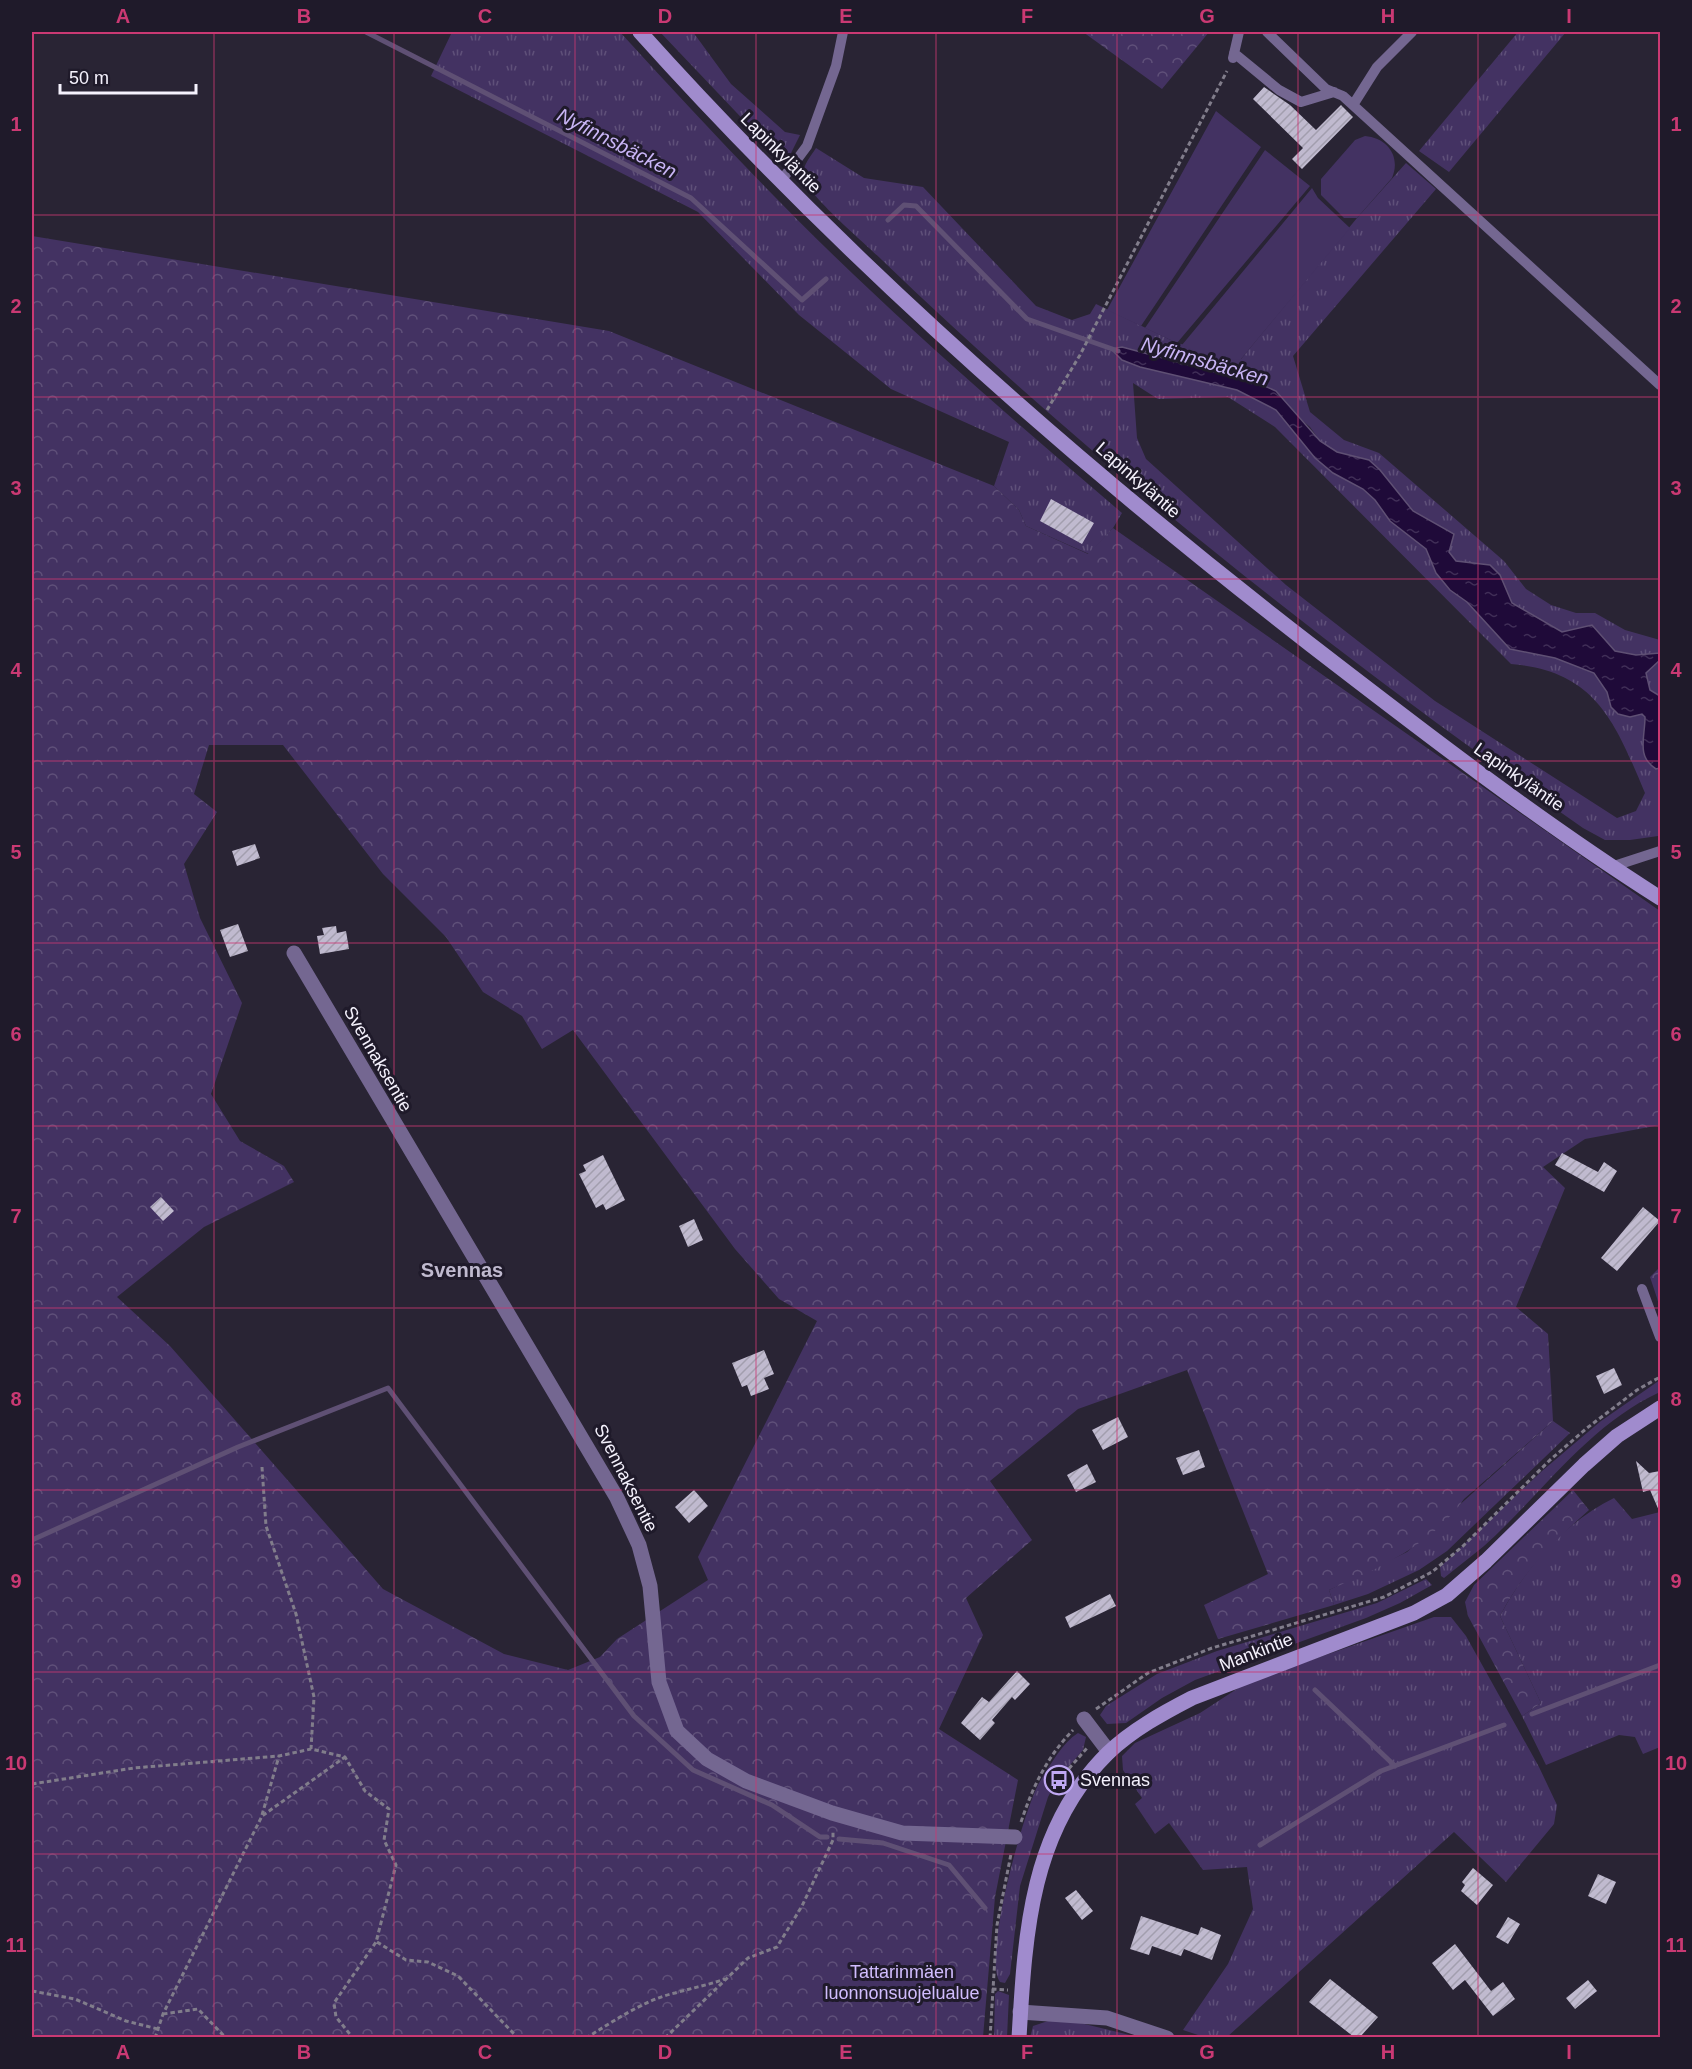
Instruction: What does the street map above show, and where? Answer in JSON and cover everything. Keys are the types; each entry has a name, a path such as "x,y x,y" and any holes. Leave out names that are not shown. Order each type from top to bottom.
{"main road":[{"name":"Lapinkyläntie","path":"640,32 781,181 887,285 1038,420 1174,537 1443,748 1660,898"},
{"name":"Mankintie","path":"1019,2037 1030,1904 1039,1870 1069,1802 1109,1752 1158,1716 1192,1698 1405,1617 1447,1595 1600,1450 1660,1408"}],"street":[{"name":"Svennaksentie","path":"294,953 617,1498 639,1545 650,1586 659,1682 677,1731 707,1759 746,1782 832,1813 902,1833 1016,1837"},
{"path":"1084,1719 1109,1752"},
{"path":"1020,2012 1107,2018 1167,2037"}],"lane":[{"path":"781,181 807,146 836,66 843,32"},
{"path":"1239,32 1233,57 1279,90 1301,102 1334,92"},
{"path":"1267,32 1326,89 1353,105 1660,385"},
{"path":"1353,105 1377,67 1412,32"},
{"path":"1614,866 1660,851"},
{"path":"1642,1289 1660,1337"}],"path":[{"path":"1038,420 1052,404 1080,355 1233,57"},
{"path":"1212,1648 1384,1597 1432,1572 1463,1546 1550,1460 1587,1428 1637,1390 1660,1377"},
{"path":"262,1467 266,1526 296,1614 314,1697 311,1749"},
{"path":"1059,1780 1098,1738"},
{"path":"32,1784 134,1768 279,1756 311,1749 345,1757 365,1791 389,1809 384,1840 396,1865 376,1942 333,2003 336,2017 353,2037"},
{"path":"155,2037 163,2014 262,1816 279,1756"},
{"path":"262,1816 345,1757"},
{"path":"665,2037 748,1958 777,1947 802,1906 833,1839 832,1813"},
{"path":"990,2037 997,1925 1016,1837"},
{"path":"376,1942 406,1960 428,1962 458,1976 518,2037"},
{"path":"586,2037 621,2016 675,1993 691,1991 727,1978"},
{"path":"992,1989 1006,1990"},
{"path":"32,1991 75,1999 126,2021 158,2028"},
{"path":"163,2014 198,2009 226,2037"}],"green space":[{"path":"452,32 620,32 763,185 853,274 952,366 1122,513 1113,528 1089,554 1026,526 1019,510 994,486 1009,442 891,389 799,315 698,212 431,76"},
{"path":"660,32 693,32 731,84 785,132 800,135 791,153 785,156 775,153"},
{"path":"1083,32 1209,32 1162,89"},
{"path":"1518,32 1566,32 1449,172 1419,151"},
{"path":"1216,111 1261,147 1141,326 1107,310"},
{"path":"1365,136 1380,140 1390,150 1395,163 1392,178 1357,218 1344,218 1321,195 1321,179 1355,140"},
{"path":"816,148 864,178 923,187 1036,306 1072,320 1090,314 1096,304 1177,343 1241,359 1357,218 1406,163 1436,189 1293,356 1310,412 1344,440 1379,453 1504,561 1526,589 1551,605 1576,613 1595,613 1625,630 1660,640 1660,653 1636,655 1615,651 1592,625 1562,632 1512,603 1500,575 1490,565 1456,561 1449,552 1453,534 1413,511 1369,460 1337,452 1320,441 1310,427 1260,384 1216,374 1140,350 1122,360 1140,367 1237,390 1276,410 1315,458 1333,473 1363,489 1375,500 1390,521 1426,549 1436,573 1450,590 1467,602 1510,649 1555,658 1594,673 1607,692 1611,707 1630,717 1642,713 1645,717 1656,769 1660,768 1658,836 1630,840 1605,840 1583,828 1400,696 1222,558 1048,413 826,207 803,176 805,165","holes":["1133,383 1158,399 1228,397 1275,427 1511,664 1540,669 1564,677 1583,689 1599,704 1612,723 1634,767 1645,793 1636,811 1617,818 1435,701 1286,585 1146,459 1137,438"]},
{"path":"1265,150 1310,186 1177,343 1145,328"},
{"path":"1312,188 1318,198 1350,228 1241,359 1215,360 1182,345"},
{"name":"Tattarinmäen luonnonsuojelualue","path":"32,236 609,331 994,486 1019,510 1026,526 1088,554 1113,528 1660,911 1660,1125 1585,1139 1543,1167 1565,1188 1516,1307 1548,1334 1553,1421 1464,1499 1437,1529 1403,1554 1329,1590 1334,1605 1218,1639 1204,1605 1268,1574 1187,1370 1078,1409 990,1481 1032,1540 966,1598 983,1635 939,1729 1018,1780 995,1897 983,2037 32,2037","holes":["209,745 283,745 383,874 446,937 483,992 522,1016 542,1049 573,1030 735,1249 779,1299 817,1321 698,1557 708,1580 617,1639 600,1657 568,1670 504,1654 383,1589 170,1346 117,1297 204,1227 294,1182 284,1166 240,1141 211,1094 242,1003 200,918 184,864 217,812 194,794"]},
{"path":"1660,660 1660,696 1650,690 1646,673"},
{"path":"1660,1267 1660,1307 1650,1277"},
{"path":"1660,1380 1660,1392 1634,1406 1610,1423 1567,1462 1484,1546 1444,1578 1441,1576 1440,1567 1542,1471 1601,1421"},
{"path":"1553,1421 1570,1433 1447,1551 1419,1570 1368,1594 1334,1605 1329,1590 1407,1552"},
{"path":"1573,1490 1589,1510 1539,1559 1518,1586 1500,1616 1541,1703 1522,1716 1468,1616 1465,1602 1474,1585"},
{"path":"1614,1498 1632,1519 1660,1512 1660,1747 1643,1754 1635,1737 1619,1735 1546,1765 1522,1716 1541,1703 1500,1616 1522,1580 1548,1548 1579,1520"},
{"path":"1426,1579 1432,1585 1400,1603 1366,1618 1195,1680 1162,1698 1126,1723 1107,1724 1100,1715 1106,1706 1157,1674 1217,1651 1377,1603"},
{"path":"1434,1617 1451,1617 1466,1636 1539,1767 1557,1805 1554,1824 1506,1882 1454,1832 1227,2037 1204,2037 1183,2030 1228,1964 1253,1909 1247,1867 1203,1870 1169,1823 1155,1834 1135,1804 1142,1798 1123,1770 1122,1756 1135,1743 1200,1713 1246,1683"},
{"path":"1078,1733 1086,1737 1083,1750 1057,1780 1048,1797 1020,1886 1010,1974 1005,1983 1000,1982 996,1968 996,1945 1000,1916 1024,1822 1039,1783 1061,1749"},
{"path":"998,1991 1009,1995 1007,2037 994,2037 995,1994"},
{"path":"1068,2020 1138,2037 1030,2038 1033,2026 1048,2021"}],"water":[{"path":"1122,347 1260,384 1276,391 1320,441 1337,452 1369,460 1413,511 1454,534 1449,552 1456,561 1490,565 1500,575 1512,603 1562,632 1592,625 1615,651 1636,655 1660,653 1660,660 1646,673 1650,690 1660,696 1660,768 1656,769 1650,764 1644,752 1645,717 1642,714 1630,717 1618,714 1611,707 1607,692 1594,673 1555,658 1510,649 1467,602 1450,590 1436,573 1426,549 1390,521 1375,500 1363,489 1333,473 1315,458 1276,410 1237,390 1140,367 1122,360 1111,349"}],"building":[{"path":"1264,87 1290,105 1316,130 1341,105 1353,117 1302,169 1292,159 1303,148 1253,99"},
{"path":"1051,499 1094,523 1082,544 1040,521"},
{"path":"255,844 260,858 237,866 232,851"},
{"path":"238,924 248,951 230,957 220,930"},
{"path":"336,926 337,933 346,931 349,949 320,954 317,936 324,935 322,928"},
{"path":"1562,1153 1598,1172 1604,1162 1617,1171 1604,1192 1555,1165"},
{"path":"603,1155 625,1200 606,1210 603,1204 596,1208 579,1174 586,1171 583,1165"},
{"path":"161,1197 174,1211 163,1221 150,1207"},
{"path":"1643,1207 1660,1221 1617,1271 1601,1258"},
{"path":"694,1219 703,1240 688,1247 679,1226"},
{"path":"764,1350 774,1374 764,1378 769,1389 751,1396 747,1385 742,1387 732,1363"},
{"path":"1614,1368 1622,1385 1604,1394 1596,1376"},
{"path":"1118,1417 1128,1437 1103,1450 1092,1430"},
{"path":"1199,1450 1205,1467 1183,1475 1176,1458"},
{"path":"1636,1461 1649,1473 1660,1471 1660,1513 1650,1490 1643,1492"},
{"path":"1087,1464 1096,1482 1076,1492 1067,1475"},
{"path":"694,1490 708,1506 689,1523 675,1507"},
{"path":"1110,1594 1116,1606 1070,1628 1065,1617"},
{"path":"1017,1671 1030,1684 1015,1700 1012,1697 992,1720 995,1723 980,1740 961,1723 982,1697 989,1702"},
{"path":"1473,1868 1493,1885 1477,1905 1461,1891 1465,1885 1462,1882"},
{"path":"1598,1874 1616,1882 1606,1904 1588,1896"},
{"path":"1076,1890 1093,1911 1082,1920 1065,1898"},
{"path":"1141,1916 1198,1935 1201,1927 1221,1935 1212,1960 1184,1949 1181,1956 1152,1946 1149,1955 1130,1949"},
{"path":"1508,1917 1520,1924 1508,1944 1496,1937"},
{"path":"1455,1944 1491,1991 1503,1982 1515,1999 1493,2016 1465,1980 1453,1990 1432,1963"},
{"path":"1330,1979 1378,2017 1360,2037 1354,2037 1309,2002"},
{"path":"1588,1980 1597,1991 1575,2009 1566,1998"}],"waterway":[{"name":"Nyfinnsbäcken","path":"366,32 691,198 802,300 826,279"},
{"name":"Nyfinnsbäcken","path":"888,220 904,205 916,206 1027,319 1118,351"},
{"path":"32,1540 238,1447 388,1388 634,1716 693,1770 772,1805 820,1837 827,1837"},
{"path":"1532,1714 1660,1665"},
{"path":"1315,1690 1395,1766"},
{"path":"1260,1845 1381,1771 1504,1725"},
{"path":"839,1839 883,1843 949,1865 985,1908"}],"place":[{"name":"Svennas","path":"1059,1780"}],"district":[{"name":"Svennas","path":"462,1270"}]}
